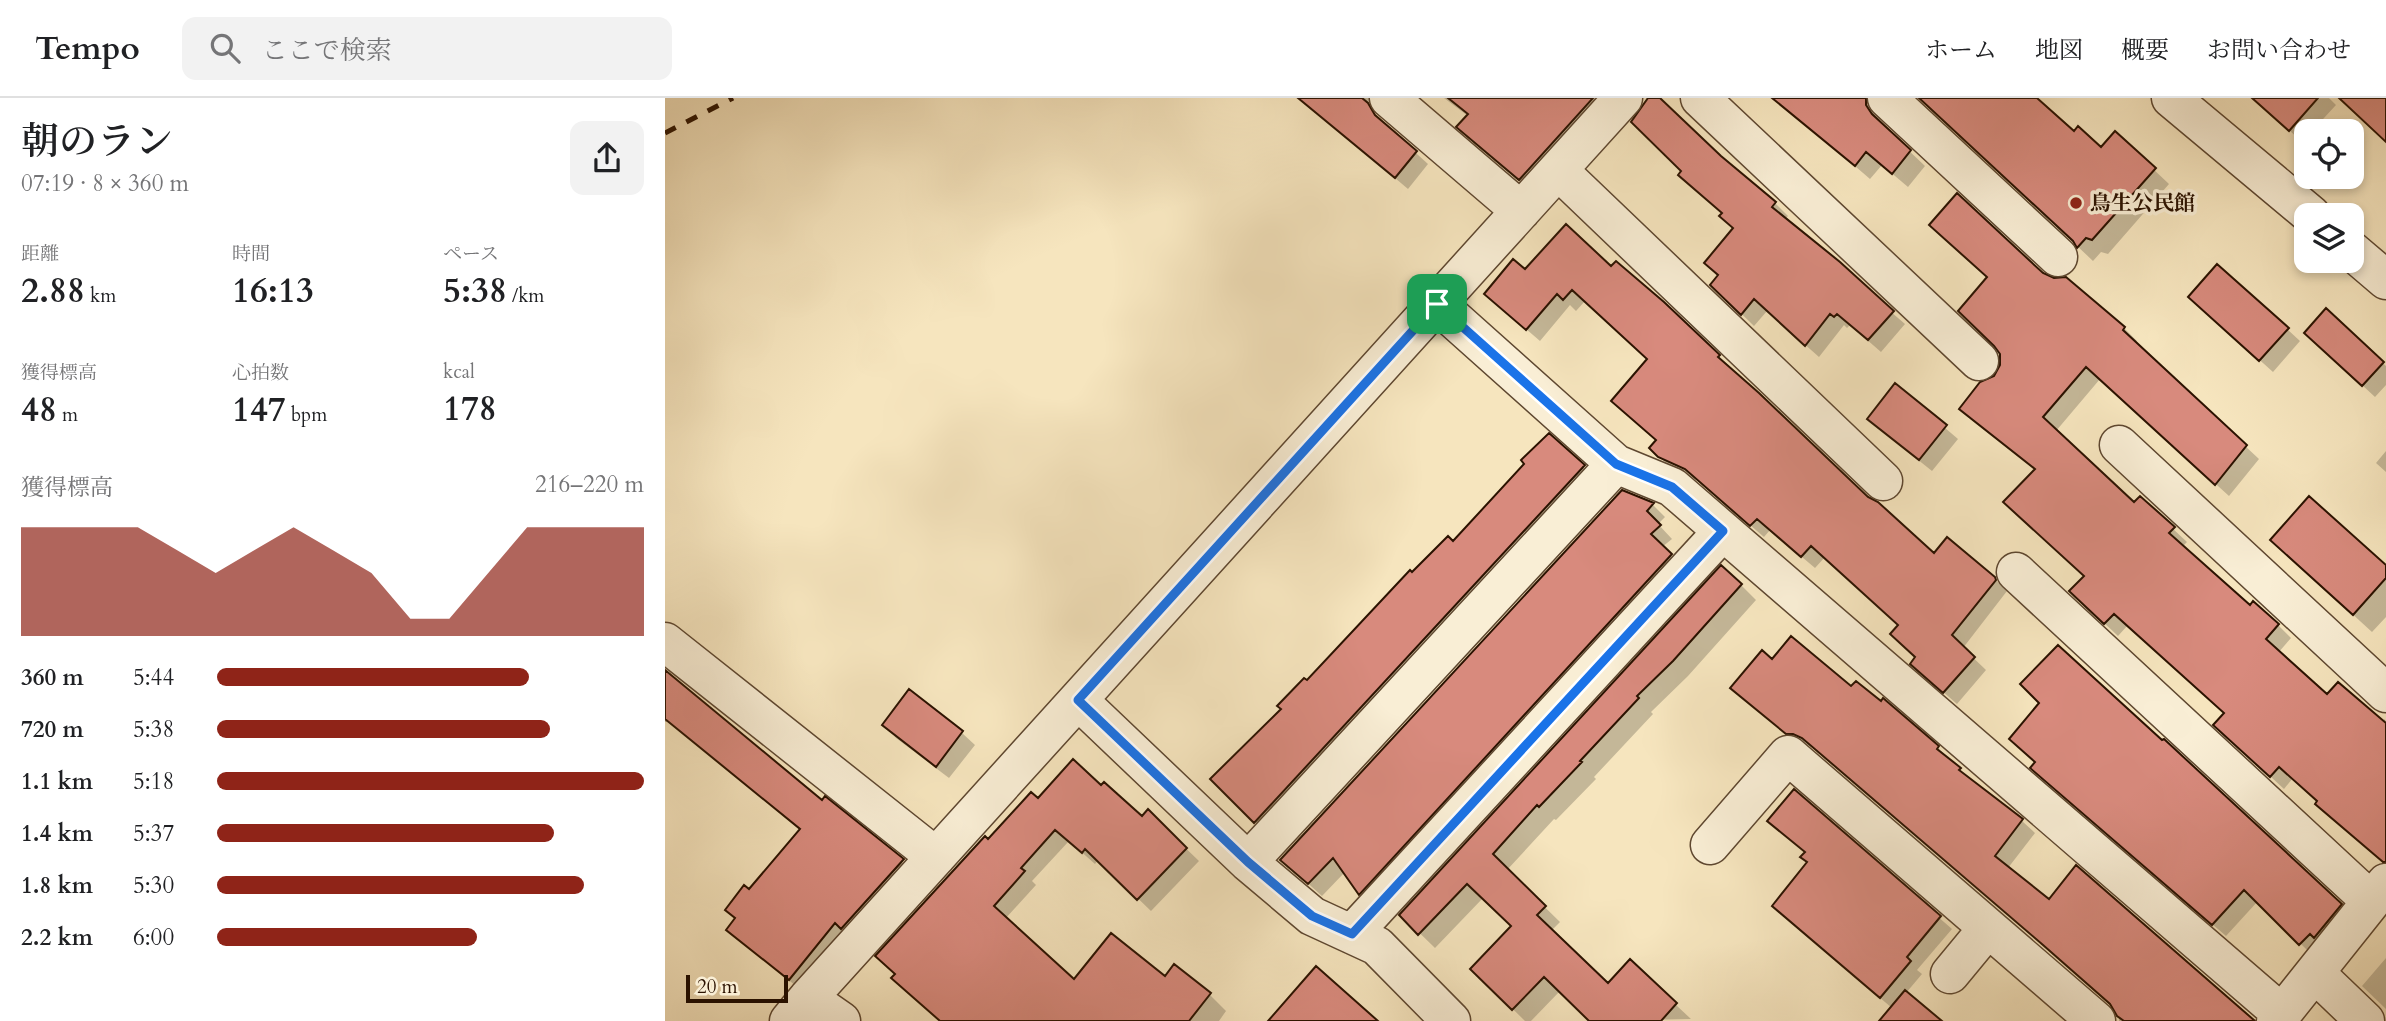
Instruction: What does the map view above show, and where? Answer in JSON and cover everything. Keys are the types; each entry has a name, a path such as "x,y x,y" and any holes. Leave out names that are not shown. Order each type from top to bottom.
{"street":[{"path":"1389,98 1521,211"},
{"path":"1700,98 1979,361"},
{"path":"1887,98 2059,257"},
{"path":"2171,98 2297,203"},
{"path":"841,1021 799,1009 1558,170 1610,102"},
{"path":"1558,170 1883,481"},
{"path":"2364,261 2386,280"},
{"path":"1437,304 1616,464 1672,487 2279,1017 2379,892 2016,572"},
{"path":"2119,445 2386,693"},
{"path":"1248,862 1616,464"},
{"path":"1352,934 1723,531"},
{"path":"665,642 936,857"},
{"path":"1078,700 1248,862 1312,916 1377,946 1451,1021"},
{"path":"1710,845 1788,755 2095,1021"},
{"path":"1951,974 1988,928"},
{"path":"2315,973 2365,1021"}],"building":[{"path":"1298,98 1362,98 1375,115 1417,151 1395,178"},
{"path":"1448,98 1593,98 1519,180 1456,127 1468,114"},
{"path":"1648,98 1660,98 1721,156 1776,202 1772,207 1840,262 1894,311 1868,340 1837,314 1834,317 1830,314 1805,346 1754,299 1741,315 1710,285 1718,275 1704,263 1733,228 1719,216 1722,213 1678,175 1681,171 1631,122"},
{"path":"1772,98 1866,98 1866,105 1872,114 1911,150 1892,174 1866,152 1855,166"},
{"name":"鳥生公民館","path":"1919,98 2037,98 2074,131 2078,126 2101,147 2115,131 2156,168 2092,240 2086,238 2077,248 2073,241"},
{"path":"2252,98 2318,98 2300,119 2294,119 2294,125 2289,131"},
{"path":"2339,98 2386,98 2386,142 2364,119"},
{"path":"1957,193 2043,273 2054,278 2066,277 2125,327 2123,330 2247,445 2215,485 2086,367 2043,417 2134,502 2140,496 2175,527 2169,533 2250,605 2253,601 2279,624 2266,639 2327,694 2338,682 2386,723 2386,862 2315,804 2317,801 2279,767 2270,777 2213,725 2224,713 2114,614 2104,624 2069,591 2084,576 2003,502 2035,469 1959,409 1980,382 1994,376 2000,365 2000,354 1958,311 1987,277 1929,225"},
{"path":"1566,224 1611,266 1616,261 1664,302 1720,355 1718,357 1868,497 1878,502 1934,553 1947,537 1995,577 1996,580 1952,635 1975,657 1943,693 1910,664 1915,657 1890,634 1898,625 1811,546 1801,557 1757,519 1750,526 1685,469 1658,457 1649,448 1656,440 1611,401 1647,359 1572,290 1563,300 1557,294 1526,330 1484,294 1513,259 1525,269"},
{"path":"2217,264 2289,328 2259,361 2188,297"},
{"path":"2326,308 2384,362 2362,386 2304,333"},
{"path":"1895,383 1947,425 1919,460 1867,419"},
{"path":"1549,433 1585,465 1254,823 1210,779 1281,709 1277,706 1304,678 1307,680 1410,570 1412,572 1448,536 1453,541 1524,464 1521,460"},
{"path":"1622,490 1654,503 1647,511 1661,525 1651,534 1672,554 1359,895 1333,858 1308,884 1280,860"},
{"path":"2309,496 2386,565 2386,578 2353,615 2270,540"},
{"path":"1721,565 1742,584 1673,661 1637,696 1639,698 1580,761 1582,762 1539,807 1537,805 1493,854 1546,906 1537,915 1608,983 1630,959 1677,1003 1661,1021 1589,1021 1544,977 1512,1010 1470,969 1511,926 1467,884 1418,935 1399,915"},
{"path":"1791,636 1851,686 1856,681 1881,701 1883,698 1939,746 1937,749 1961,768 1959,770 2023,819 1995,856 2049,899 2076,865 2255,1021 2124,1021 2117,1016 2110,1004 1802,738 1786,734 1730,688 1762,650 1772,659"},
{"path":"2058,645 2342,904 2314,938 2310,934 2299,945 2244,890 2212,925 2030,768 2035,762 2009,739 2039,703 2020,684"},
{"path":"665,670 822,800 825,796 904,859 841,929 835,923 789,980 726,930 735,918 725,910 744,885 749,889 800,829 665,719"},
{"path":"909,689 963,731 936,767 882,725"},
{"path":"1073,759 1101,785 1104,782 1142,816 1148,809 1187,848 1137,900 1085,849 1082,853 1055,830 1021,868 1025,871 994,906 1074,979 1111,933 1165,976 1174,964 1211,993 1189,1021 940,1021 891,978 895,974 875,956 985,836 988,839 1031,792 1038,798"},
{"path":"1794,789 1941,916 1907,957 1911,961 1880,998 1772,906 1807,862 1800,857 1805,852 1767,821"},
{"path":"1316,966 1378,1021 1268,1021"},
{"path":"1905,990 1942,1021 1879,1021"}],"railway":[{"path":"665,133 733,98"}],"place":[{"name":"鳥生公民館","path":"2076,203"}],"route":[{"path":"1437,304 1616,464 1672,487 1723,531 1352,934 1312,916 1248,862 1078,700 1437,304"}]}
